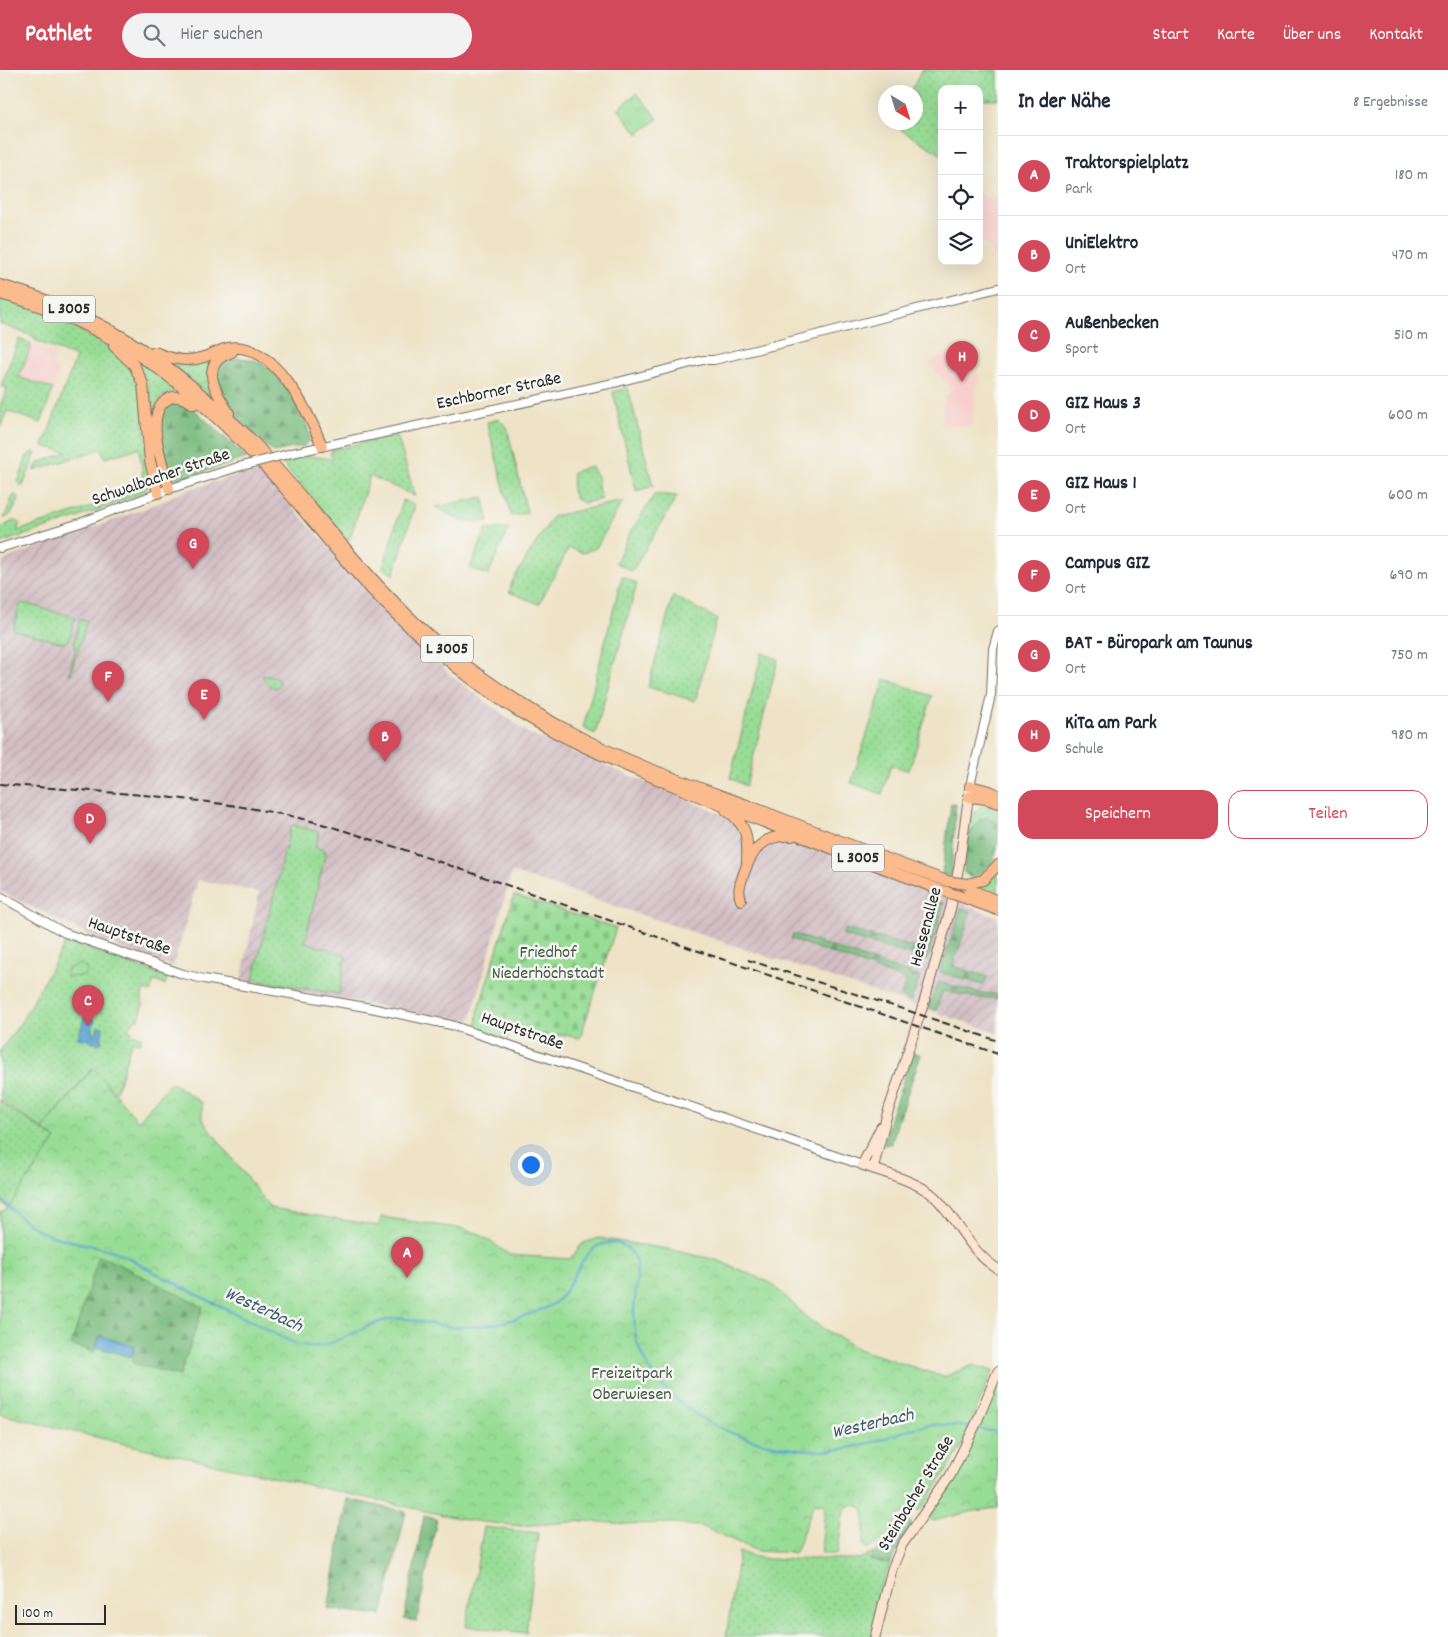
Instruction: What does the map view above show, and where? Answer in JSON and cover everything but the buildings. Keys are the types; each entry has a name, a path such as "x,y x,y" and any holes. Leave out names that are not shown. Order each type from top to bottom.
{"highway":[{"name":"L 3005","path":"0,285 70,309 103,325 134,343 186,380 249,437 362,567 419,625 452,654 525,706 570,732 632,760 943,884"},
{"name":"L 3005","path":"0,294 48,309 105,336 160,371 215,417 279,483 356,573 414,631 475,682 538,723 613,761 712,802 803,837 998,901"},
{"path":"105,336 134,366 143,384 150,461 158,493"},
{"path":"134,343 172,359 186,361 199,359 226,348 240,348 262,357 285,378 305,408 322,446"},
{"path":"249,437 222,403 213,386 212,379 215,365 224,355 235,351 250,351"},
{"path":"170,489 157,439 156,418 160,406 169,398 186,398 215,417"},
{"path":"969,792 990,791 998,795"},
{"path":"969,792 998,803"},
{"path":"712,802 737,819 746,832 748,863"},
{"path":"741,900 738,890 748,863 757,848 768,839 780,836 803,837"},
{"path":"965,890 983,880 998,865"},
{"name":"L 3005","path":"965,890 998,910"}],"main road":[{"name":"Hessenallee","path":"873,1169 886,1118 924,1002 951,907 959,866 969,792"},
{"name":"Hessenallee","path":"862,1165 886,1118"},
{"name":"Hauptstraße","path":"862,1165 921,1187 932,1194 946,1209 969,1242 988,1262 998,1269"},
{"name":"Steinbacher Straße","path":"875,1637 892,1568 902,1545 950,1476 974,1429 998,1371"}],"street":[{"name":"Eschborner Straße","path":"322,446 703,360 714,360 998,288"},
{"name":"Schwalbacher Straße","path":"0,548 12,546 80,523 158,493 238,467 322,446"},
{"name":"Schwalbacher Straße","path":"0,553 12,546"},
{"name":"Hessenallee","path":"969,792 991,694 993,649 998,631"},
{"name":"Hauptstraße","path":"0,896 65,932 183,974 371,1008 451,1025 862,1165"}],"shaded area":[{"path":"983,196 998,197 998,259 983,242"},
{"path":"32,344 56,354 52,362 59,373 53,389 19,377"},
{"path":"967,349 963,372 979,375 972,426 941,425 945,397 953,389 929,364 940,356"},
{"path":"257,470 448,673 529,734 724,815 734,823 742,835 743,859 755,862 761,851 772,843 780,840 794,840 998,917 998,1033 512,872 468,1029 437,1020 438,1017 241,981 259,892 198,880 173,967 97,939 0,891 0,575 3,561 161,502 186,490"}],"green space":[{"path":"921,70 998,70 998,99 983,99 983,85 938,85 938,153 901,130 923,130 923,85 914,85"},
{"path":"637,93 658,119 638,134 618,109"},
{"path":"0,296 56,319 98,340 129,366 140,386 151,479 149,486 139,494 74,519 0,543 0,528 15,520 20,523 17,531 106,502 136,488 142,482 143,475 139,448 105,458 101,449 34,471 38,463 67,452 43,446 76,357 34,340 35,337 0,324"},
{"path":"19,339 32,344 19,377 53,389 41,423 7,411 0,428 0,404 7,388 1,386"},
{"path":"220,353 210,370 208,382 209,388 225,410 191,379 155,354 174,362 188,365 201,362"},
{"path":"125,354 149,366 179,390 162,397 153,412 146,380"},
{"path":"238,358 253,360 264,365 273,372 287,389 309,431 310,439 304,446 273,452 233,413 220,389 219,377 221,363"},
{"path":"628,388 653,486 636,491 613,392"},
{"path":"183,399 247,458 181,479 170,474 166,463 159,423 161,409 170,401"},
{"path":"499,419 507,427 527,513 511,516 487,422"},
{"path":"397,435 415,496 370,476 349,541 282,463 310,456 333,459 330,453 332,450"},
{"path":"32,452 36,453 23,486 21,486 18,483 27,456"},
{"path":"591,466 598,478 598,489 602,499 583,503 576,499 572,491 573,472"},
{"path":"655,494 677,496 632,571 616,563 628,536"},
{"path":"16,495 19,499 15,508 4,518 13,496"},
{"path":"483,497 489,521 461,521 436,507"},
{"path":"403,500 415,505 394,575 383,568"},
{"path":"623,501 596,548 583,553 569,548 539,604 509,592 513,580 553,516"},
{"path":"509,528 488,575 470,568 486,530"},
{"path":"622,576 637,584 595,734 583,728"},
{"path":"673,596 717,619 695,701 648,687"},
{"path":"23,603 75,617 69,641 63,643 13,630 20,604"},
{"path":"80,619 87,621 70,675 76,646 74,643"},
{"path":"762,653 778,659 746,786 730,778"},
{"path":"262,676 276,678 279,682 278,686 275,688 267,684"},
{"path":"885,679 932,696 909,771 891,765 882,794 851,783"},
{"path":"951,803 956,804 951,876 942,874"},
{"path":"984,805 991,806 998,811 998,826 997,823 973,828 968,837 974,814"},
{"path":"989,818 997,823 998,826 997,851 987,868 971,878 964,873 967,844 972,831 980,819"},
{"path":"291,825 319,832 315,847 326,851 305,942 346,955 339,994 253,980"},
{"path":"998,871 998,898 972,888 985,884"},
{"name":"Friedhof Niederhöchstadt","path":"514,895 616,928 580,1038 558,1034 555,1045 510,1032 507,1040 477,1029 478,1011"},
{"path":"934,900 944,903 927,960 842,935 845,929 916,948"},
{"path":"961,908 971,911 953,966 988,977 983,985 940,972"},
{"path":"793,934 920,977 911,1001 901,997 906,980 791,939"},
{"path":"66,942 167,977 165,985 154,981 150,992 143,990 143,1006 139,1019 136,1019 127,1030 132,1031 131,1034 142,1037 140,1043 132,1041 116,1092 92,1068 43,1129 15,1111 0,1096 0,1051 21,1022"},
{"path":"79,964 86,968 87,972 84,976 66,977 66,970"},
{"path":"939,982 979,993 998,994 998,998 978,998 943,991 936,1010 928,1007"},
{"path":"913,1052 921,1055 898,1120 892,1143 884,1145 890,1118"},
{"name":"Freizeitpark Oberwiesen","path":"93,1068 138,1121 171,1082 202,1103 202,1119 270,1208 379,1226 381,1217 458,1228 478,1233 510,1255 570,1259 583,1243 598,1238 667,1249 717,1260 771,1283 811,1321 858,1349 944,1377 973,1365 993,1371 966,1440 922,1509 900,1514 888,1535 880,1542 868,1548 863,1543 865,1516 863,1508 855,1505 848,1507 844,1510 837,1554 821,1554 825,1505 814,1503 795,1553 757,1551 703,1527 675,1523 625,1524 586,1521 520,1526 466,1520 129,1445 0,1414 0,1213 8,1208 56,1139 43,1129","holes":["99,1256 123,1266 203,1307 180,1376 133,1363 134,1346 100,1336 94,1352 71,1345"]},
{"path":"0,1099 14,1112 56,1139 8,1208 0,1202"},
{"path":"99,1255 203,1307 180,1376 133,1363 100,1336 94,1352 71,1345"},
{"path":"998,1379 998,1508 974,1511 933,1521 929,1518 963,1463"},
{"path":"347,1499 406,1512 382,1615 328,1609"},
{"path":"424,1516 437,1519 417,1621 404,1619"},
{"path":"907,1519 912,1524 890,1564 870,1560 876,1551 890,1541 903,1520"},
{"path":"484,1527 538,1533 526,1633 466,1626"},
{"path":"739,1552 763,1559 859,1559 873,1553 871,1560 890,1564 880,1590 872,1637 726,1637"}],"water":[{"path":"84,1017 95,1020 92,1031 94,1035 98,1026 103,1027 101,1043 97,1044 78,1038"},
{"path":"100,1336 134,1346 131,1357 96,1347"}],"waterway":[{"name":"Westerbach","path":"0,1198 25,1221 42,1232 121,1254 283,1338 308,1346 328,1344 371,1325 398,1318 456,1327 482,1326 519,1318 547,1307 558,1300 582,1262 597,1246 607,1243 619,1244 628,1248 636,1264 635,1326 638,1344 646,1362 654,1375 675,1398 700,1417 713,1424 727,1431 761,1442 820,1451 868,1443 924,1426 944,1425 971,1428"},
{"name":"Westerbach","path":"978,1429 998,1432"}],"railway":[{"path":"0,784 211,802 312,821 402,849 998,1054"},
{"path":"748,960 998,1041"}],"place":[{"name":"KiTa am Park","path":"962,382"},
{"name":"BAT - Büropark am Taunus","path":"193,569"},
{"name":"Campus GIZ","path":"108,702"},
{"name":"GIZ Haus 1","path":"204,720"},
{"name":"UniElektro","path":"385,762"},
{"name":"GIZ Haus 3","path":"90,844"},
{"name":"Außenbecken","path":"88,1026"},
{"name":"Traktorspielplatz","path":"407,1278"}]}
